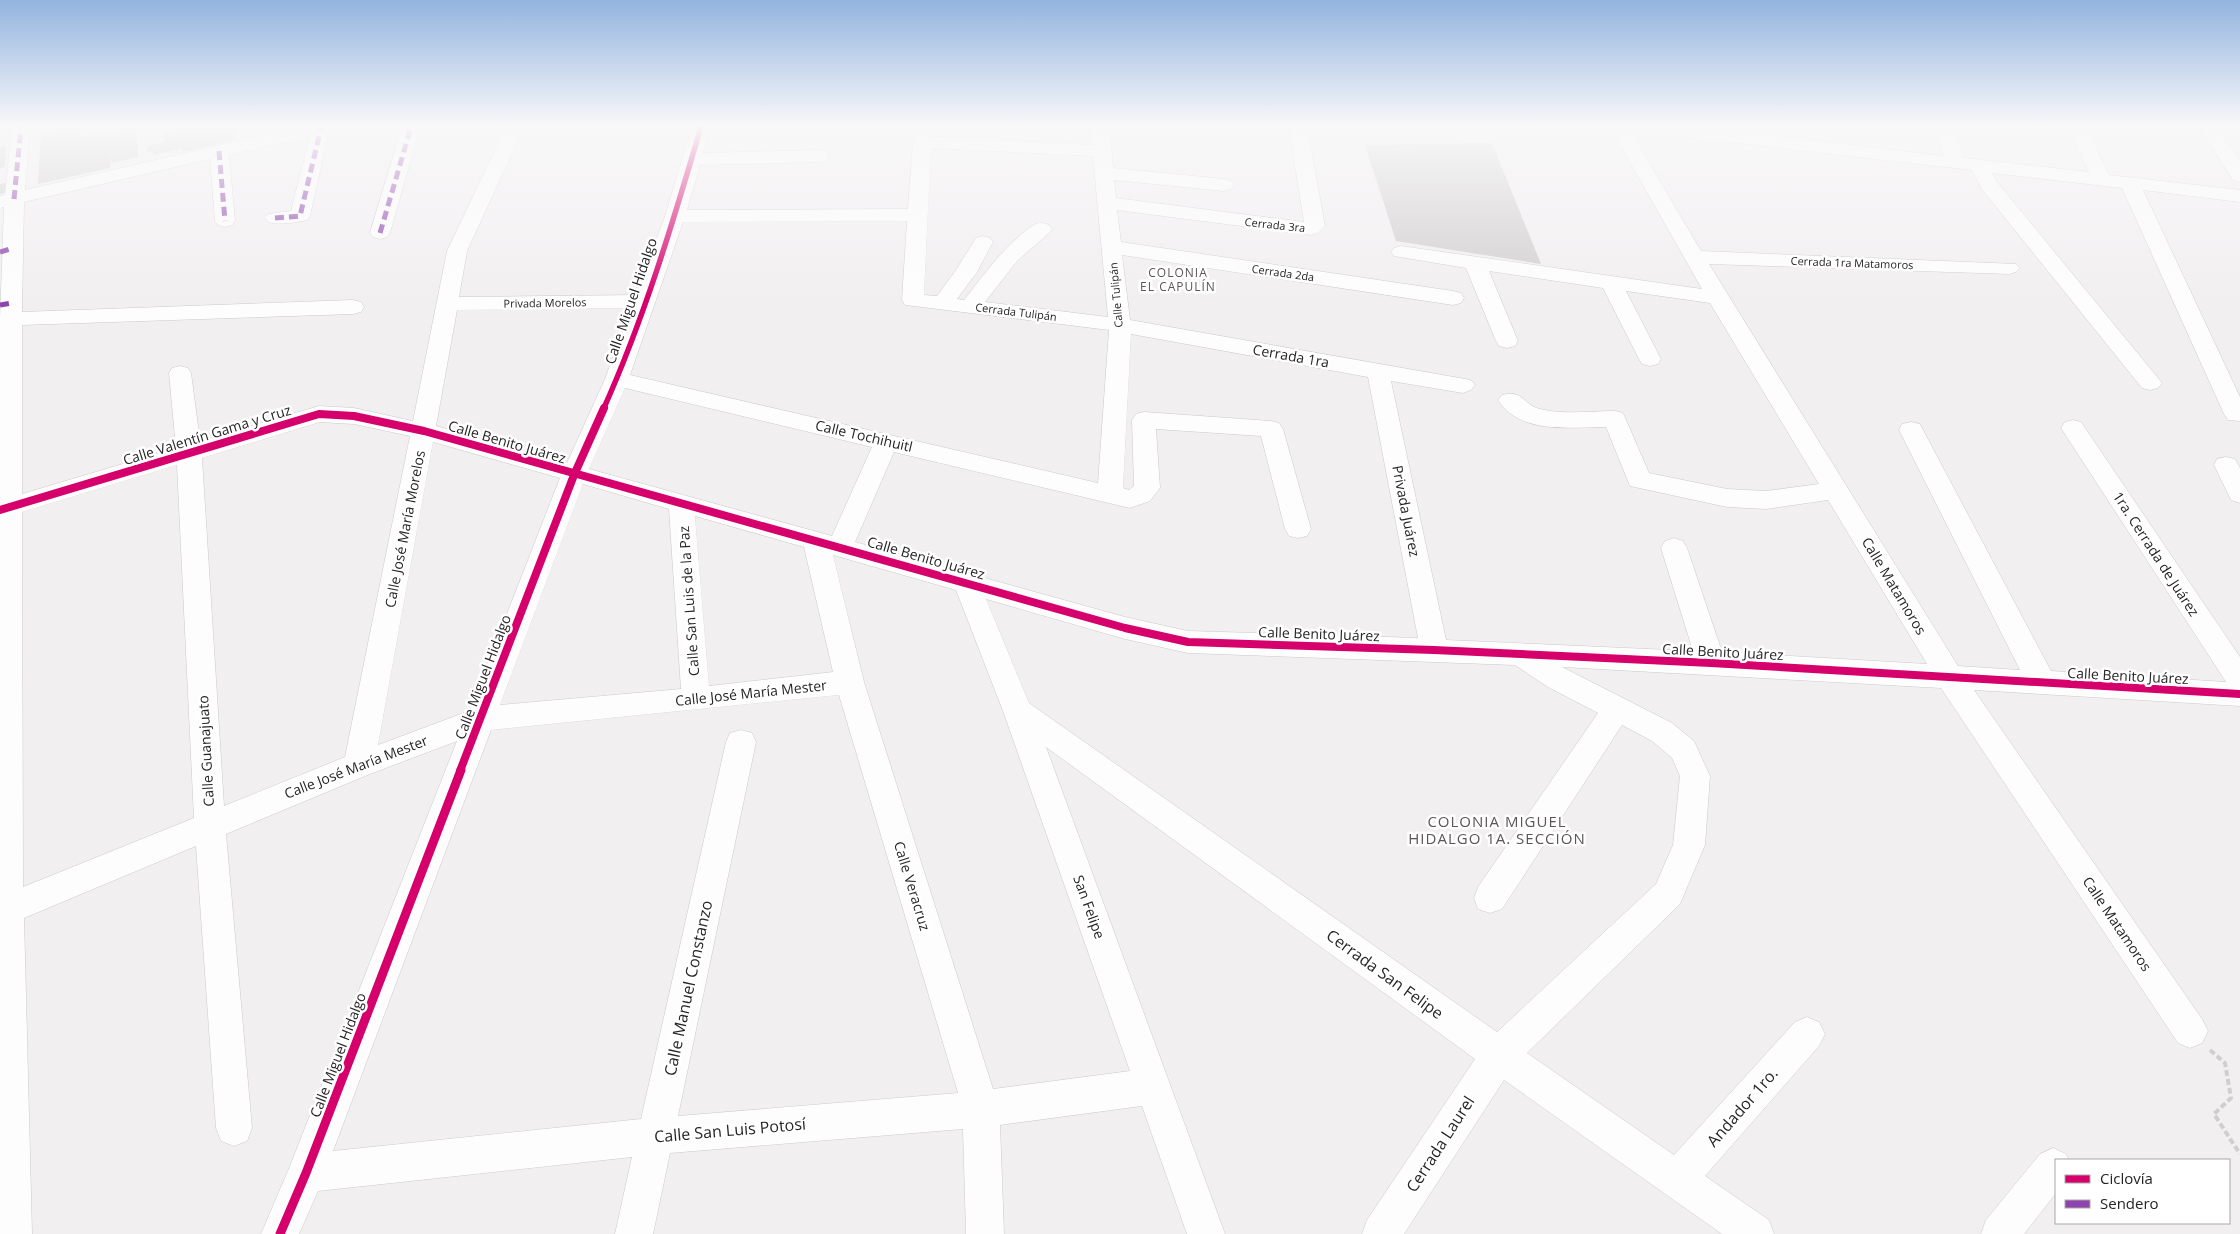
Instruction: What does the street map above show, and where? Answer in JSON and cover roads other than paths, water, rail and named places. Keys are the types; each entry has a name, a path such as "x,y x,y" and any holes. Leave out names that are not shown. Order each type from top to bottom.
{"street":[{"path":"10,185 7,200 8,309 3,911 12,1234"},
{"path":"7,200 74,185"},
{"path":"222,185 225,221"},
{"path":"275,218 300,216 308,185"},
{"path":"380,233 394,185"},
{"name":"Calle José María Morelos","path":"359,765 457,251 488,185"},
{"name":"Calle Miguel Hidalgo","path":"280,1234 306,1173 574,475 617,380 685,185"},
{"path":"675,216 917,215 919,185"},
{"name":"Calle Tulipán","path":"1105,185 1120,325 1110,494"},
{"path":"1220,185 1224,185"},
{"name":"Cerrada 3ra","path":"1106,203 1311,229 1315,226 1308,185"},
{"name":"Calle Matamoros","path":"1652,185 1718,298 1950,676 2190,1031"},
{"path":"1988,185 2150,382"},
{"path":"2130,185 2236,414"},
{"path":"2150,185 2240,196"},
{"name":"Cerrada Tulipán","path":"917,215 913,300 1120,325"},
{"path":"969,307 1010,257 1042,229"},
{"path":"943,303 966,272 983,242"},
{"name":"Cerrada 2da","path":"1112,247 1453,298"},
{"path":"1401,252 1718,298"},
{"name":"Cerrada 1ra Matamoros","path":"1694,257 2009,268"},
{"path":"1475,263 1507,341"},
{"path":"1611,282 1650,359"},
{"name":"Privada Morelos","path":"446,304 644,301"},
{"path":"8,309 353,307"},
{"name":"Cerrada 1ra","path":"1120,325 1378,372 1463,385"},
{"name":"Privada Juárez","path":"1378,372 1434,650"},
{"name":"Calle Guanajuato","path":"180,373 189,453 210,826 234,1128"},
{"name":"Calle Tochihuitl","path":"617,380 887,441 1130,499 1141,495 1147,488 1144,420 1270,429 1298,529"},
{"path":"1510,400 1529,415 1548,419 1615,419 1639,480 1727,498 1766,500 1836,490"},
{"name":"Calle Valentín Gama y Cruz","path":"6,508 319,414 354,416 424,431"},
{"name":"1ra. Cerrada de Juárez","path":"2073,428 2240,680"},
{"path":"1911,430 2043,684"},
{"name":"Calle Benito Juárez","path":"424,431 574,475 682,503 1125,628 1188,642 1434,650 1711,663 1950,676 2043,684 2240,694"},
{"path":"828,544 887,441"},
{"path":"2226,466 2240,494"},
{"name":"Calle San Luis de la Paz","path":"682,503 696,699"},
{"name":"Calle Veracruz","path":"828,544 850,682 981,1109 985,1234"},
{"path":"1674,548 1711,663"},
{"name":"San Felipe","path":"966,583 1018,710 1206,1234"},
{"name":"Cerrada Laurel","path":"1381,1234 1499,1055 1668,894 1689,845 1694,776 1683,750 1662,732 1558,680 1522,655"},
{"name":"Calle José María Mester","path":"3,911 359,765 481,719 696,699 850,682"},
{"name":"Cerrada San Felipe","path":"1018,710 1499,1055 1754,1234"},
{"path":"1490,898 1617,710"},
{"name":"Calle Manuel Constanzo","path":"634,1234 741,742"},
{"name":"Andador 1ro.","path":"1677,1180 1806,1034"},
{"name":"Calle San Luis Potosí","path":"306,1173 656,1136 981,1109 1154,1086"},
{"path":"2000,1234 2053,1167"}],"district":[{"name":"COLONIA EL CAPULÍN","path":"1178,280"},
{"name":"COLONIA MIGUEL HIDALGO 1A. SECCIÓN","path":"1497,830"}]}
